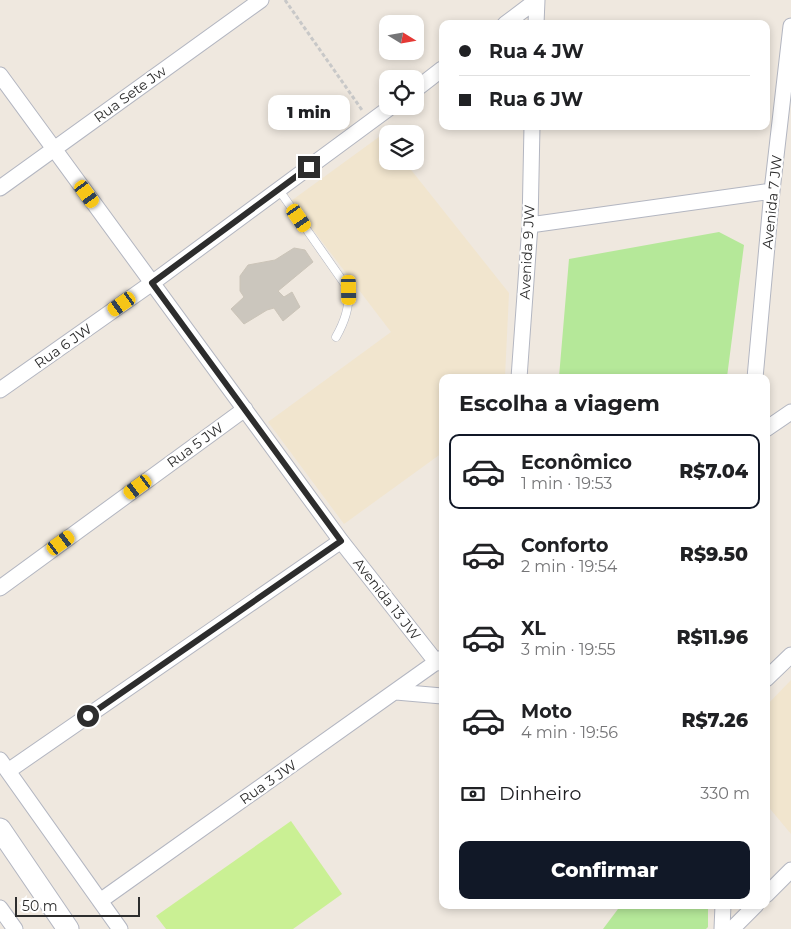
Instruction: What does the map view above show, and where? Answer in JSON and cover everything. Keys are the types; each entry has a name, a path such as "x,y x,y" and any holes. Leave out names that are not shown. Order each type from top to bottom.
{"main road":[{"path":"0,829 68,929"}],"street":[{"name":"Rua Sete Jw","path":"0,188 261,0"},
{"path":"510,20 537,0"},
{"path":"536,20 537,0"},
{"name":"Avenida 7 JW","path":"755,374 772,191 791,26"},
{"path":"424,83 439,71"},
{"name":"Avenida 13 JW","path":"0,75 341,541 439,659"},
{"name":"Rua 6 JW","path":"0,390 152,283 380,115"},
{"name":"Avenida 9 JW","path":"519,374 530,224 532,130"},
{"path":"530,224 772,191"},
{"name":"Rua 5 JW","path":"0,588 245,409"},
{"path":"770,425 791,412"},
{"path":"120,929 4,765 341,541"},
{"path":"770,675 791,655"},
{"name":"Rua 3 JW","path":"100,901 439,661"},
{"path":"396,692 439,696"},
{"path":"770,891 791,870"},
{"path":"0,908 15,929"},
{"path":"722,929 723,909"},
{"path":"732,929 752,909"}],"lane":[{"path":"279,190 349,290 349,305 345,322 336,337"}],"path":[{"path":"285,0 370,122"}],"shaded area":[{"path":"379,137 379,170 411,170 509,293 505,374 439,374 439,455 344,524 268,422 391,332 291,201"},
{"path":"791,680 791,834 770,809 770,702"}],"green space":[{"path":"719,232 744,245 727,374 559,374 569,259"},
{"path":"291,821 342,894 293,929 166,929 156,916"},
{"path":"618,909 708,909 708,927 706,929 603,929"}],"building":[{"path":"294,248 305,250 313,262 278,291 284,297 292,292 300,307 283,321 274,308 267,310 244,324 231,309 244,297 240,291 240,276 248,265 275,260"}],"route":[{"path":"88,716 341,541 152,283 309,167"}]}
